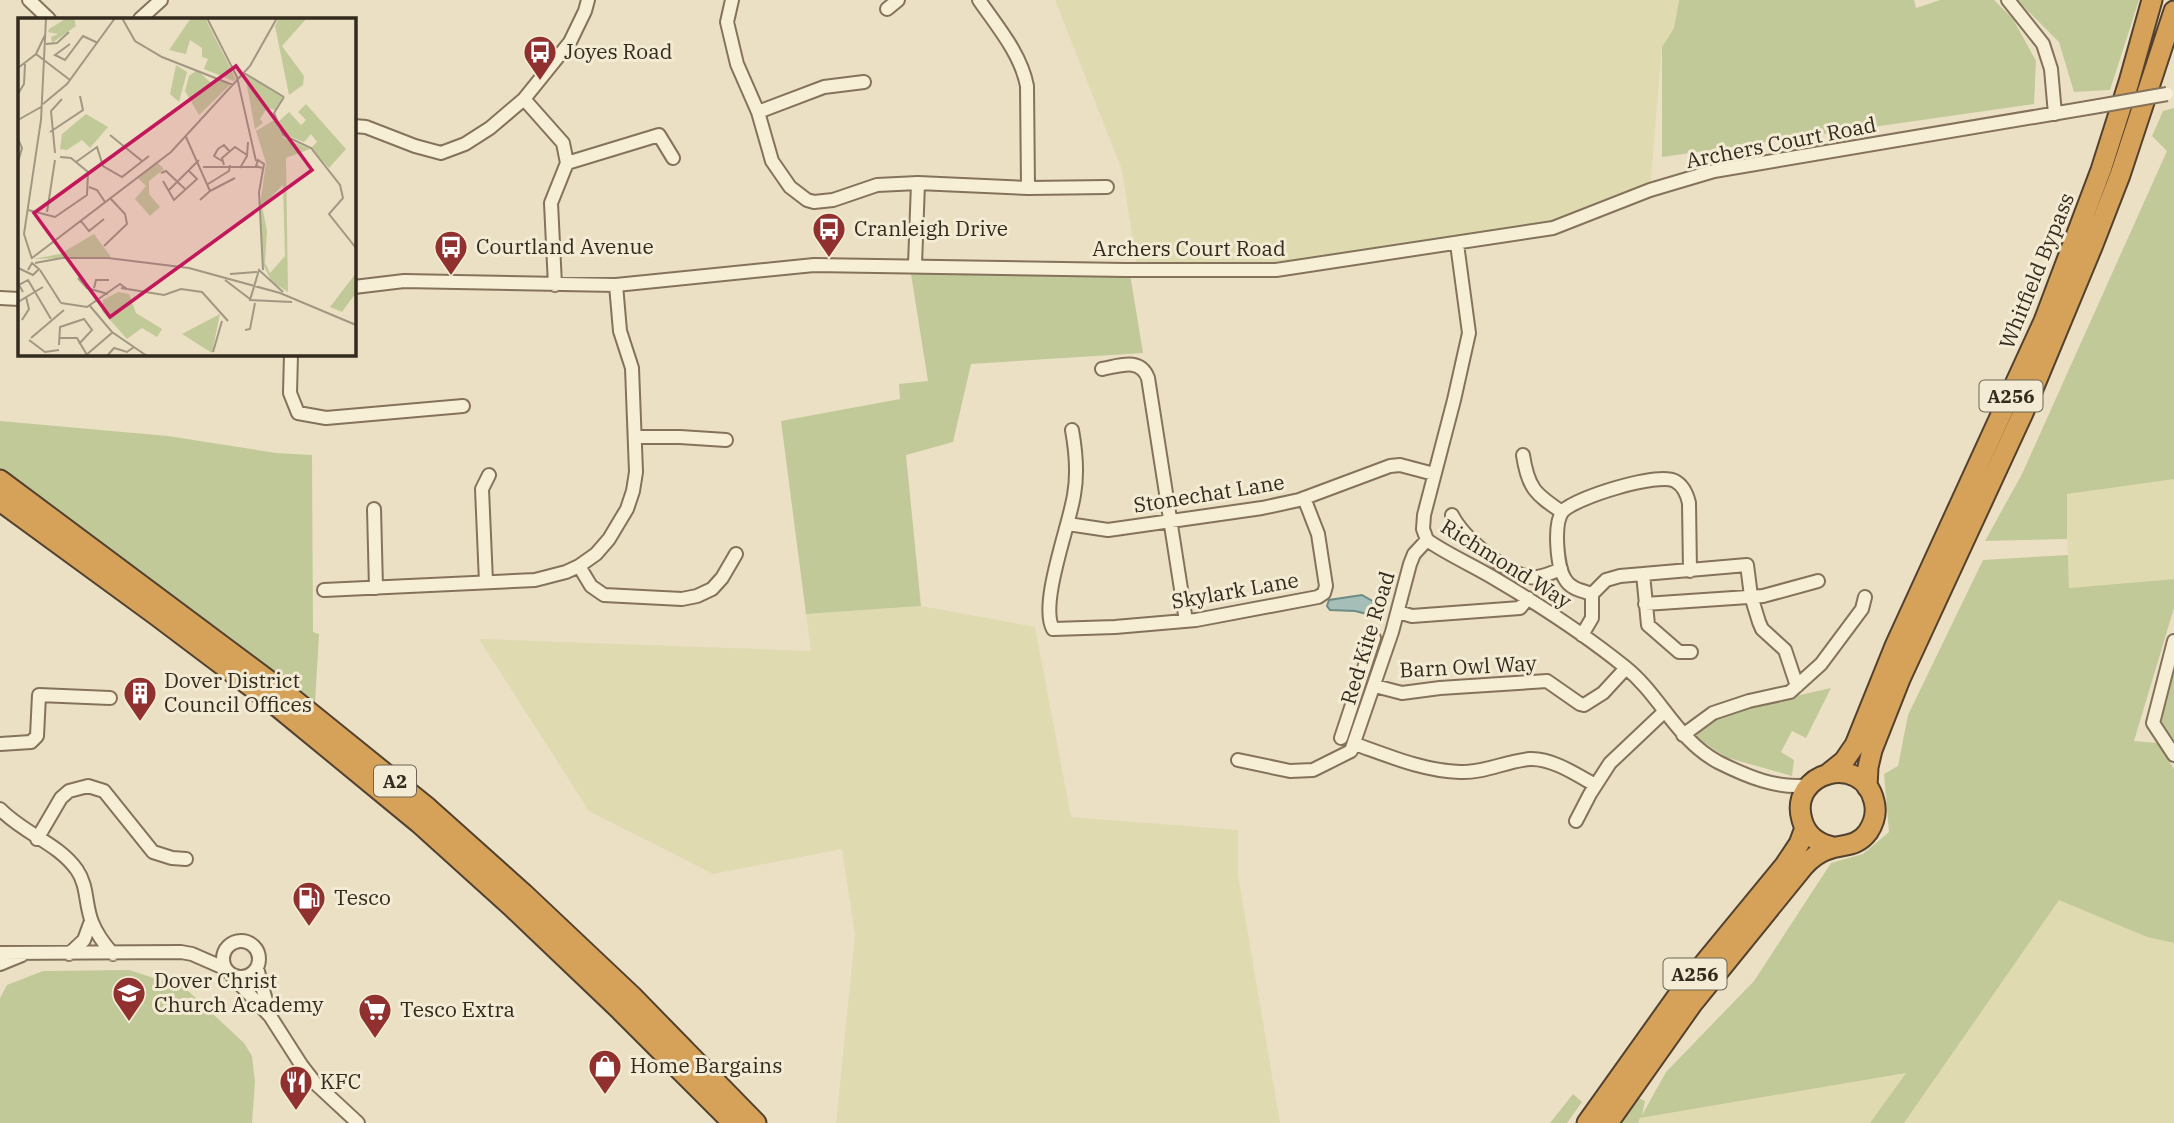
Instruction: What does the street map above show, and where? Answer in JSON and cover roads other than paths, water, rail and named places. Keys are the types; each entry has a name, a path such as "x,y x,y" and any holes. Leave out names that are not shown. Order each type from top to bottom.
{"highway":[{"name":"Whitfield Bypass","path":"1829,773 1844,761 1855,745 1895,646 2044,321 2105,158 2152,0"},
{"name":"Whitfield Bypass","path":"1867,787 1872,750 1900,679 2023,413 2083,270 2120,175 2174,11"},
{"name":"A2","path":"0,480 288,695 428,808 632,996 756,1123"},
{"name":"A2","path":"0,501 278,707 419,823 621,1010 733,1123"},
{"path":"1829,773 1850,774 1867,787 1875,805 1872,825 1859,841 1847,846 1833,847 1816,841 1802,820 1802,797 1810,785 1829,773"},
{"name":"A256","path":"1587,1123 1679,994 1785,865 1799,844 1802,820"},
{"name":"A256","path":"1608,1123 1692,1004 1761,917 1807,862 1833,847"}],"street":[{"path":"29,0 48,18"},
{"path":"141,18 161,0"},
{"path":"355,126 366,127 441,153 465,145 524,99 570,42 588,0"},
{"path":"732,0 727,22 737,64 758,112 772,161 790,187 807,200 833,200 877,185 918,183 1028,188 1107,187"},
{"path":"887,9 898,0"},
{"path":"979,0 1019,60 1025,76 1028,188"},
{"path":"2008,0 2043,44 2051,69 2055,114"},
{"path":"758,112 824,87 864,82"},
{"name":"Archers Court Road","path":"355,287 404,281 616,285 814,264 1276,270 1553,228 1650,190 1714,171 2171,94"},
{"path":"524,99 564,143 567,163 551,203 555,285"},
{"path":"567,163 659,135 673,158"},
{"path":"915,265 918,183"},
{"name":"Richmond Way","path":"1457,244 1468,333 1454,400 1423,515 1423,533 1427,540 1528,598 1582,635 1642,683 1688,740 1719,762 1766,782 1788,798 1802,820"},
{"path":"324,590 552,577 579,566 596,554 609,539 627,509 636,472 632,368 620,331 616,285"},
{"path":"0,298 18,299"},
{"path":"291,355 290,393 298,413 326,418 463,406"},
{"path":"1102,369 1132,364 1138,365 1146,372 1186,621"},
{"path":"1068,524 1075,494 1076,473 1072,430"},
{"path":"635,437 726,440"},
{"path":"1523,455 1529,483 1535,493 1562,512"},
{"name":"Stonechat Lane","path":"1068,524 1108,530 1262,509 1304,498 1390,466 1400,465 1434,474"},
{"path":"486,582 482,489 489,475"},
{"path":"1592,594 1576,589 1565,581 1561,569 1557,524 1562,512 1589,496 1622,486 1658,478 1675,481 1687,494 1690,570"},
{"name":"Skylark Lane","path":"1068,524 1050,597 1049,621 1053,629 1186,621 1318,597 1324,593 1326,586 1318,534 1304,498"},
{"path":"373,509 376,588"},
{"path":"1452,515 1458,527 1470,540 1517,573 1531,578 1561,569"},
{"name":"Red Kite Road","path":"1353,748 1384,659 1410,564 1414,554 1427,540"},
{"path":"579,566 591,586 604,595 682,599 712,589 736,554"},
{"path":"1582,635 1592,618 1592,594 1606,580 1620,576 1747,565 1751,596 1762,629 1785,650 1797,686"},
{"path":"1643,574 1647,622 1652,630 1679,652 1691,652"},
{"path":"1645,604 1763,596 1818,582"},
{"path":"1683,735 1713,713 1749,701 1790,692 1821,664 1863,609 1865,597"},
{"path":"1398,612 1412,616 1520,608 1528,598"},
{"path":"1341,738 1374,638"},
{"path":"2174,641 2153,723 2174,755"},
{"path":"1368,654 1384,659"},
{"name":"Barn Owl Way","path":"1375,686 1402,693 1547,681 1584,705 1603,694 1626,668"},
{"path":"0,744 31,742 37,736 39,695 110,698"},
{"path":"1576,821 1610,763 1665,712"},
{"path":"1349,714 1363,719"},
{"path":"1238,760 1290,771 1313,769 1353,748 1458,772 1481,771 1516,762 1541,760 1595,785"},
{"name":"Richmond Way","path":"1766,782 1789,786 1810,785"},
{"path":"37,838 61,798 69,791 88,786 104,791 153,852 186,859"},
{"path":"0,809 21,828 63,854 78,872 86,891 91,921 100,939 113,954"},
{"path":"69,954 84,940 91,921"},
{"path":"192,954 226,948 235,942 250,944 258,951 257,968 270,1016"},
{"path":"226,948 222,958 228,972 270,1016 316,1084 358,1123"},
{"path":"0,953 181,952 192,954 228,972 248,977 257,968"},
{"path":"0,964 26,954"}],"water":[{"path":"1362,595 1381,606 1379,617 1355,611 1330,610 1327,606 1329,600"}],"place":[{"name":"Joyes Road","path":"540,82"},
{"name":"Cranleigh Drive","path":"829,259"},
{"name":"Courtland Avenue","path":"451,277"},
{"name":"Dover District Council Offices","path":"140,723"},
{"name":"Tesco","path":"309,928"},
{"name":"Dover Christ Church Academy","path":"129,1023"},
{"name":"Tesco Extra","path":"375,1040"},
{"name":"Home Bargains","path":"605,1096"},
{"name":"KFC","path":"296,1112"}]}
